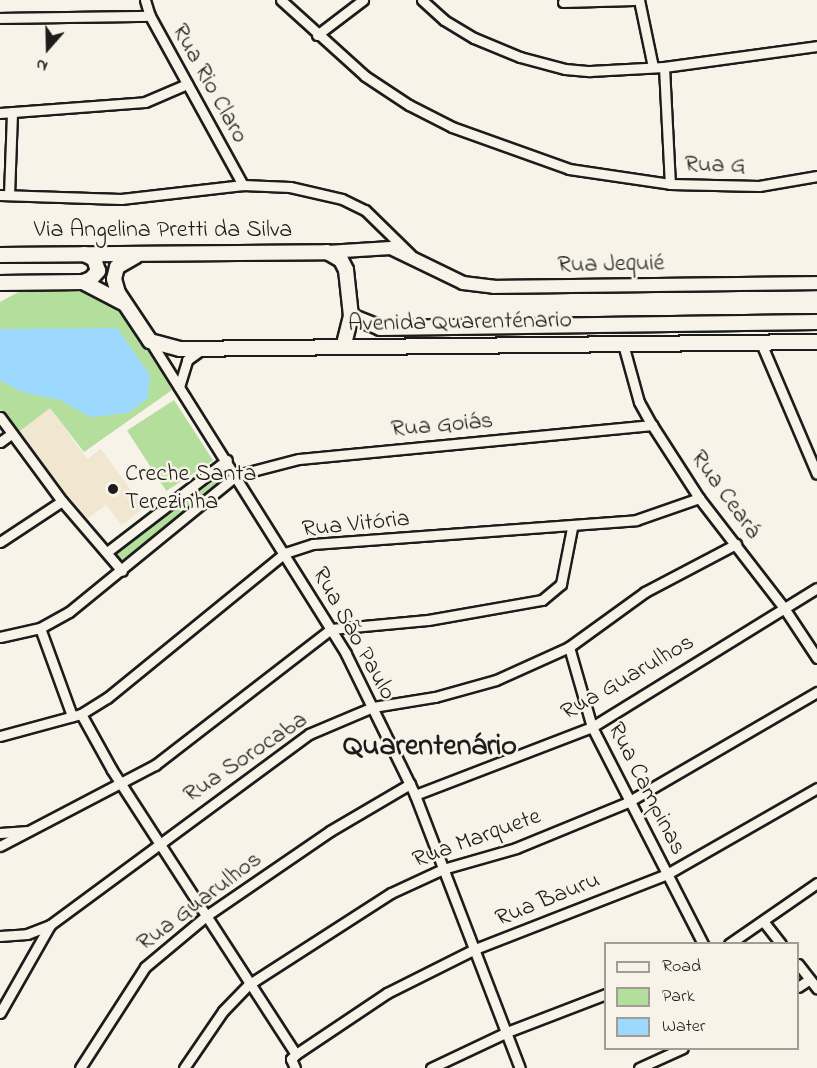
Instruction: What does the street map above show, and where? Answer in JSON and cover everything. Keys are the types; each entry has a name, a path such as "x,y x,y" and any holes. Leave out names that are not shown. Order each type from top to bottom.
{"main road":[{"name":"Via Angelina Pretti da Silva","path":"0,255 136,256 327,252"},
{"path":"327,252 345,265 351,316 343,347"},
{"path":"6,283 83,282 92,279 98,271 94,259 84,254"},
{"path":"136,256 123,260 115,272 115,287 123,303 150,341"},
{"path":"83,282 123,303"},
{"path":"351,316 380,328 817,322"},
{"name":"Avenida Quarenténario","path":"150,341 180,349 817,342"}],"street":[{"name":"Rua Rio Claro","path":"145,0 150,16 243,185"},
{"name":"Rua G","path":"281,0 317,35 365,76 409,105 452,127 569,169 612,178 670,184 759,186 817,176"},
{"path":"317,35 363,0"},
{"path":"422,0 444,20 474,38 544,64 590,71 664,67 817,46"},
{"path":"563,2 634,0"},
{"path":"639,0 653,67"},
{"path":"0,18 150,16"},
{"path":"664,67 670,184"},
{"path":"0,113 145,102 187,84"},
{"path":"12,112 5,195 121,199 243,185 290,187 342,199 380,220 412,257"},
{"name":"Rua Jequié","path":"327,252 378,246 412,257 463,283 494,287 817,283"},
{"path":"0,293 6,283"},
{"name":"Rua São Paulo","path":"150,341 285,553 331,629 373,707 415,795 520,1068"},
{"path":"761,343 817,474"},
{"name":"Rua Ceará","path":"624,344 639,402 652,425 699,498 784,608 817,658"},
{"path":"179,387 187,360 207,348"},
{"path":"0,417 62,501 122,571"},
{"name":"Rua Goiás","path":"237,475 299,459 652,425"},
{"path":"0,442 11,434"},
{"path":"107,552 227,460"},
{"path":"0,637 40,628 122,571 237,475"},
{"name":"Rua Vitória","path":"0,736 76,715 107,698 285,553 313,544 572,528 636,520 699,498"},
{"path":"0,542 62,501"},
{"path":"331,629 428,620 542,600 561,584 572,528"},
{"name":"Rua Sorocaba","path":"0,1013 50,925 158,843 309,734 373,707 435,697 496,680 569,647 645,592 736,544"},
{"name":"Rua Guarulhos","path":"415,795 592,727 817,588"},
{"path":"40,628 76,715 206,916 294,1060"},
{"name":"Rua Sorocaba","path":"0,846 33,831 155,765 331,629"},
{"name":"Rua Campinas","path":"569,647 592,727 628,802 702,942"},
{"name":"Rua Marquete","path":"184,1068 223,1011 248,985 391,893 443,869 516,848 628,802 817,692"},
{"name":"Rua Guarulhos","path":"80,1068 145,967 206,916 330,831 410,784"},
{"name":"Rua Bauru","path":"283,1068 387,993 475,949 667,873 817,788"},
{"path":"0,833 33,831"},
{"path":"732,942 817,883"},
{"path":"763,921 779,942"},
{"path":"0,936 27,934 50,925"},
{"path":"799,965 817,988"},
{"path":"799,986 810,979"},
{"path":"431,1068 507,1032 604,995"},
{"path":"639,1068 679,1050"}],"shaded area":[{"path":"50,408 87,459 101,449 144,508 122,525 106,505 84,521 17,432"}],"green space":[{"path":"24,289 80,289 113,304 140,337 172,390 84,452 50,408 16,434 0,409 0,302"},
{"path":"174,400 213,460 166,491 127,430"},
{"path":"221,476 227,477 227,481 122,560 115,556 117,550"}],"water":[{"path":"117,328 150,375 148,398 128,413 90,417 60,400 22,392 0,380 0,329"}],"place":[{"name":"Creche Santa Terezinha","path":"113,489"}],"district":[{"name":"Quarentenário","path":"430,747"}]}
